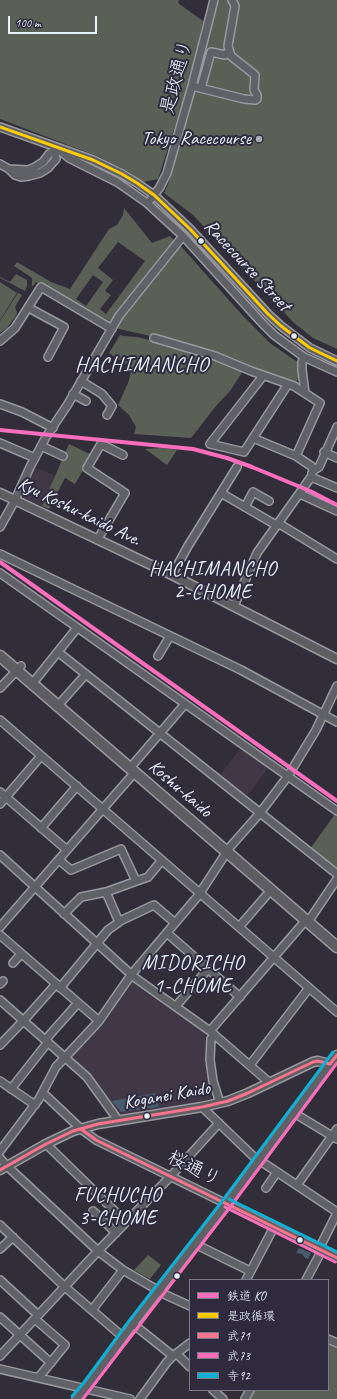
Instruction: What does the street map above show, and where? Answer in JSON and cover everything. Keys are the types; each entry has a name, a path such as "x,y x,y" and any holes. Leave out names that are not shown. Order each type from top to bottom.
{"highway":[{"name":"Koshu-kaido","path":"0,648 19,669"},
{"name":"Koshu-kaido","path":"0,656 19,669 228,849 337,947"},
{"name":"Koshu-kaido","path":"34,682 62,701 133,768"},
{"name":"Koshu-kaido","path":"228,849 271,890 308,920 337,939"}],"main road":[{"name":"Kyu Koshu-kaido Ave.","path":"0,492 172,575 337,659"},
{"path":"330,1064 337,1055"},
{"name":"Koganei Kaido","path":"4,1168 46,1144 80,1129 118,1120 220,1103 248,1093 313,1062 318,1061 330,1064"}],"street":[{"name":"是政通り","path":"147,204 160,187 167,173 192,86 214,0"},
{"path":"192,86 244,99 257,99 258,95 254,90 255,75 231,56 229,51 228,46 234,6 232,0"},
{"path":"201,88 211,52 225,55 229,51"},
{"path":"0,127 55,149 56,159 48,168 40,173 21,177 0,164"},
{"name":"Racecourse Street","path":"55,149 72,151 93,160 122,174 154,195 201,240 268,314 281,326 310,348 337,361"},
{"name":"Racecourse Street","path":"55,149 69,158 125,187 147,204 183,236 274,335 304,357 337,372"},
{"path":"93,160 127,182 129,185 125,187"},
{"path":"0,527 41,446 81,382 119,316 183,236"},
{"path":"0,341 15,328 41,287 112,329"},
{"path":"28,308 64,327 48,357"},
{"path":"154,338 215,356 263,376 288,384 320,403 296,456"},
{"path":"304,357 302,362 302,370 305,393"},
{"path":"263,376 210,444 244,452 288,384"},
{"path":"81,382 102,394 112,406 107,415"},
{"path":"73,394 86,401"},
{"path":"0,404 22,412 53,428"},
{"path":"234,606 257,553 300,494 314,470 319,466 324,452 337,427"},
{"path":"253,438 296,456 314,470"},
{"path":"0,443 35,458"},
{"path":"98,539 125,493 87,468 101,444 123,455"},
{"path":"41,446 63,456"},
{"path":"324,452 337,458"},
{"path":"172,575 188,546 237,467"},
{"path":"311,477 337,488"},
{"path":"245,507 254,492 269,501"},
{"path":"221,493 337,559"},
{"path":"300,494 337,511"},
{"path":"0,554 241,670 337,722"},
{"path":"0,573 337,811"},
{"path":"34,682 77,628"},
{"path":"158,656 170,636"},
{"path":"58,652 337,874"},
{"path":"0,688 19,669"},
{"path":"62,701 86,674"},
{"path":"0,1151 43,1093 56,1067 98,1021 131,975 200,893 228,849 260,813 288,776 306,747 337,686"},
{"path":"0,927 103,809 160,733 185,704"},
{"path":"0,720 337,1012"},
{"path":"0,804 3,795 41,756"},
{"path":"41,828 77,786"},
{"path":"3,795 67,850"},
{"path":"59,860 71,870 121,849 136,881"},
{"path":"0,855 131,975 212,1033 270,1083"},
{"path":"64,914 81,897 106,892 148,877 162,860"},
{"path":"220,1103 213,1081 210,1060 212,1033 240,997 308,920 337,879"},
{"path":"239,927 271,890"},
{"path":"106,892 119,922"},
{"path":"0,1046 58,986 108,930 119,922 154,905 175,923"},
{"path":"167,933 240,997"},
{"path":"0,935 98,1021"},
{"path":"13,963 21,954"},
{"path":"176,1006 208,969"},
{"path":"250,1065 310,988"},
{"path":"0,1000 87,1077 118,1120"},
{"path":"11,1089 78,1003"},
{"path":"76,1399 196,1244 330,1064"},
{"path":"0,1081 35,1105"},
{"name":"桜通り","path":"43,1093 80,1129 96,1140 337,1258"},
{"path":"202,1107 253,1156 337,1212 306,1279"},
{"path":"294,1113 335,1137"},
{"path":"0,1355 171,1176 219,1123"},
{"path":"297,1185 335,1137 337,1129"},
{"path":"46,1144 126,1222"},
{"path":"0,1158 4,1168 98,1251 123,1270 189,1305"},
{"path":"266,1188 277,1172"},
{"path":"93,1211 116,1233"},
{"path":"0,1225 65,1286 123,1337"},
{"path":"246,1279 274,1226"},
{"path":"0,1249 13,1237"},
{"path":"196,1244 250,1271"},
{"path":"92,1310 123,1270"},
{"path":"0,1280 65,1345 39,1377"},
{"path":"0,1317 51,1363"},
{"path":"133,1324 189,1367"},
{"path":"140,1399 175,1355 189,1345"},
{"path":"0,1369 130,1399"},
{"path":"214,1391 223,1399"}],"shaded area":[{"name":"Tokyo Racecourse","path":"0,0 179,0 178,3 203,21 191,77 158,179 144,182 129,172 97,156 0,119"},
{"name":"Tokyo Racecourse","path":"216,0 337,0 337,349 313,338 294,323 193,215 164,193 169,182"},
{"path":"124,208 152,243 170,236 176,242 110,324 36,282 32,286 32,278 14,266 17,262 51,282 70,289 109,229 117,225 123,215","holes":["118,242 145,261 106,314 100,309 111,295 105,291 113,280 98,268","93,275 103,282 86,306 76,299"]},
{"path":"178,243 243,316 270,343 299,363 299,376 297,381 293,383 194,346 115,328 121,315"},
{"path":"16,274 27,280 25,291 0,278 10,282"},
{"path":"0,282 17,293 0,320"},
{"path":"18,293 22,295 15,307 17,313 7,328 0,333 0,321"},
{"path":"120,335 154,341 214,358 243,371 230,391 191,438 134,434 136,427 129,415 118,405 128,383 131,372 129,366 109,353"},
{"path":"69,444 92,455 75,484 65,478 49,509 42,506"},
{"path":"162,448 177,450 167,465 145,449"},
{"path":"34,467 56,476 42,506 20,496"},
{"path":"242,747 269,767 246,797 219,776"},
{"path":"335,814 337,815 337,870 310,849"},
{"path":"132,981 209,1034 208,1061 212,1086 209,1090 212,1100 120,1116 90,1076 71,1058 71,1055 103,1025"},
{"path":"148,1255 161,1265 150,1279 134,1270"},
{"path":"329,1342 337,1346 337,1399 248,1399 252,1391 329,1391"}],"water":[{"path":"156,1093 159,1107 121,1112 112,1101"},
{"path":"299,1248 311,1253 308,1259 302,1254 296,1253"}],"rail line":[{"name":"KO","path":"0,430 193,449 227,458 252,467 310,491 337,505"},
{"name":"KO","path":"0,562 337,801"}],"transit line":[{"name":"是政循環","path":"0,127 93,160 137,183 154,195 190,229 268,314 281,326 310,348 337,361"},
{"name":"寺92","path":"72,1396 82,1385 129,1321 223,1200 333,1052"},
{"name":"武71","path":"0,1170 46,1144 73,1131 98,1124 202,1107 228,1101 313,1062 318,1061 330,1064 337,1055"},
{"name":"武73","path":"83,1399 231,1206 337,1063"},
{"name":"武71","path":"81,1129 96,1140 337,1258"},
{"name":"寺92","path":"229,1199 337,1252"},
{"name":"武73","path":"225,1207 335,1262"}],"place":[{"name":"Tokyo Racecourse","path":"259,139"}],"district":[{"name":"HACHIMANCHO","path":"142,365"},
{"name":"HACHIMANCHO 2-CHOME","path":"213,582"},
{"name":"MIDORICHO 1-CHOME","path":"193,976"},
{"name":"FUCHUCHO 3-CHOME","path":"118,1208"}]}
